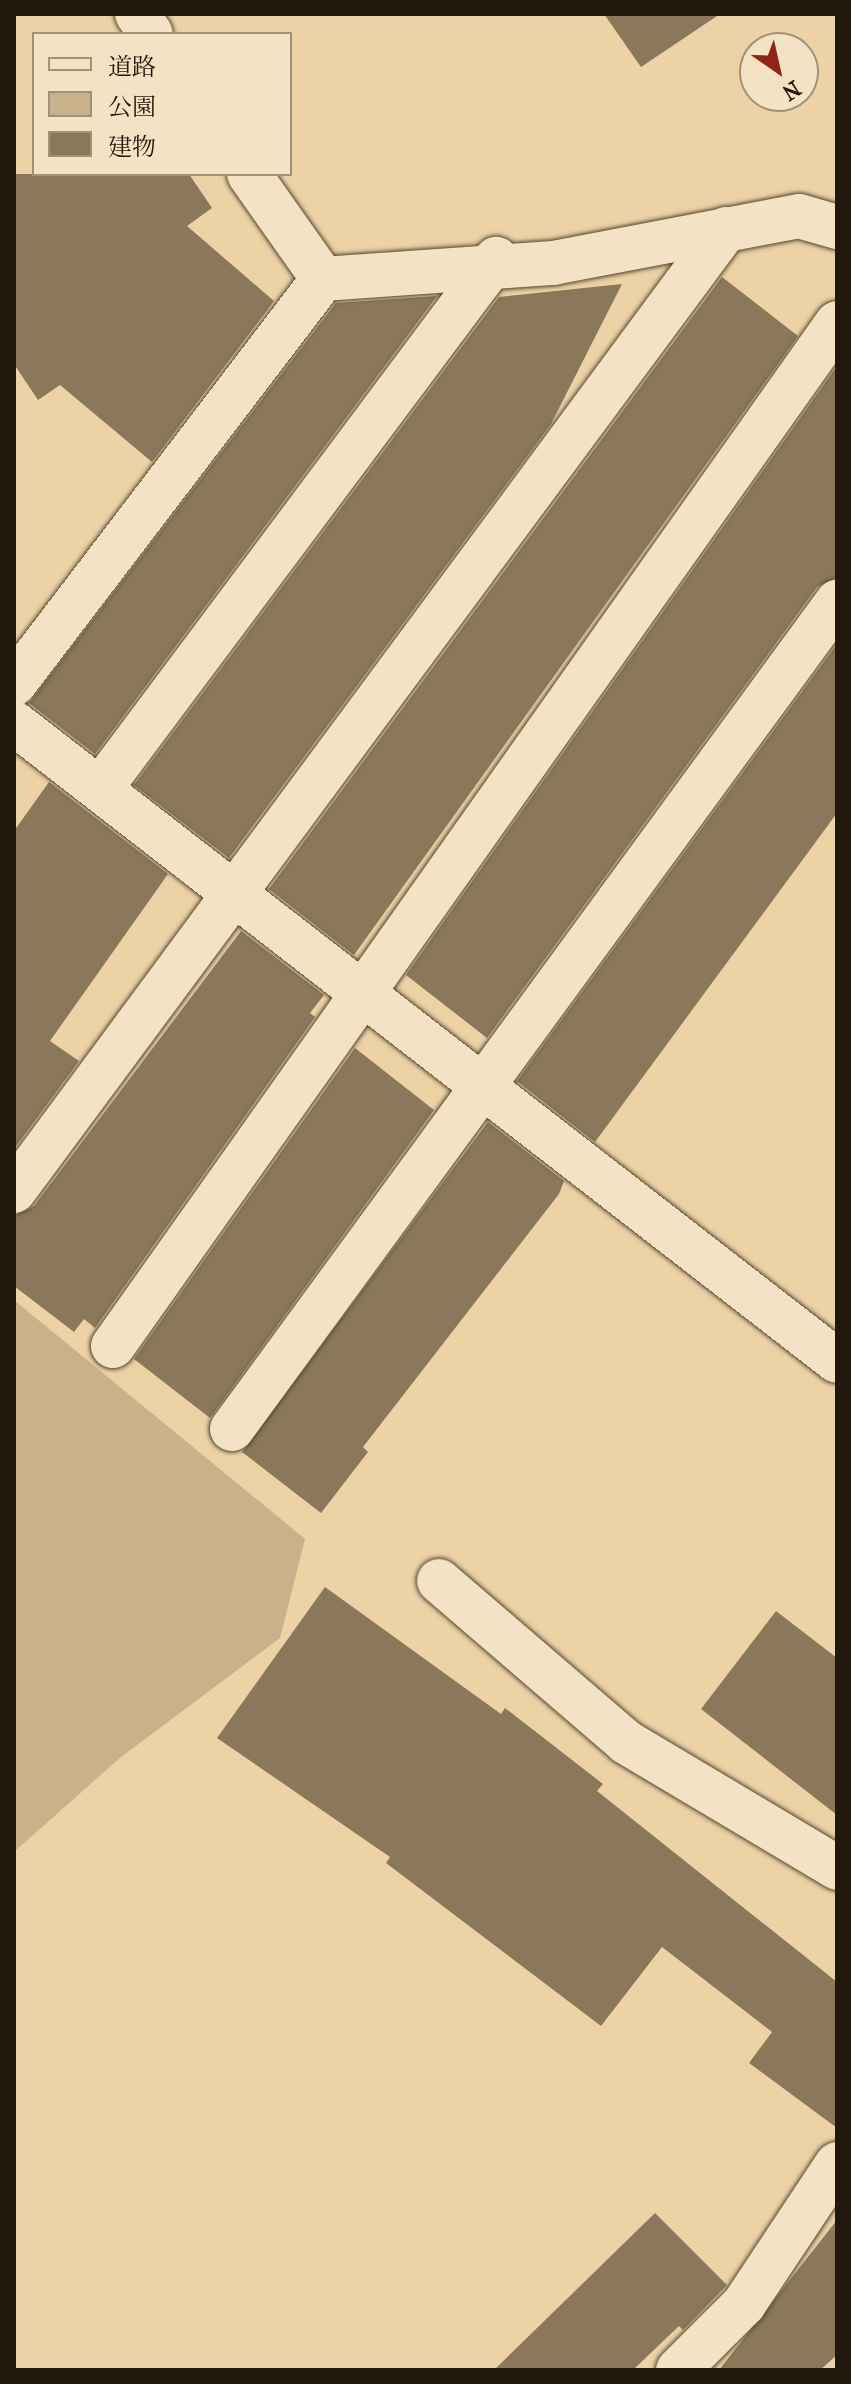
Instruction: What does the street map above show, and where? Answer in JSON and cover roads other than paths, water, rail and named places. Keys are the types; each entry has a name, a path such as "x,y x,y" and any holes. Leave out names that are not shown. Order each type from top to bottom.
{"street":[{"path":"137,14 150,32"},
{"path":"250,176 323,279"},
{"path":"14,684 323,279 492,264 553,263 799,216 837,227"},
{"path":"14,1191 726,229"},
{"path":"100,789 492,264"},
{"path":"113,1346 837,323"},
{"path":"232,1429 837,602"},
{"path":"14,723 837,1361"},
{"path":"439,1581 626,1742 837,1868"},
{"path":"678,2370 744,2304 837,2164"}]}
